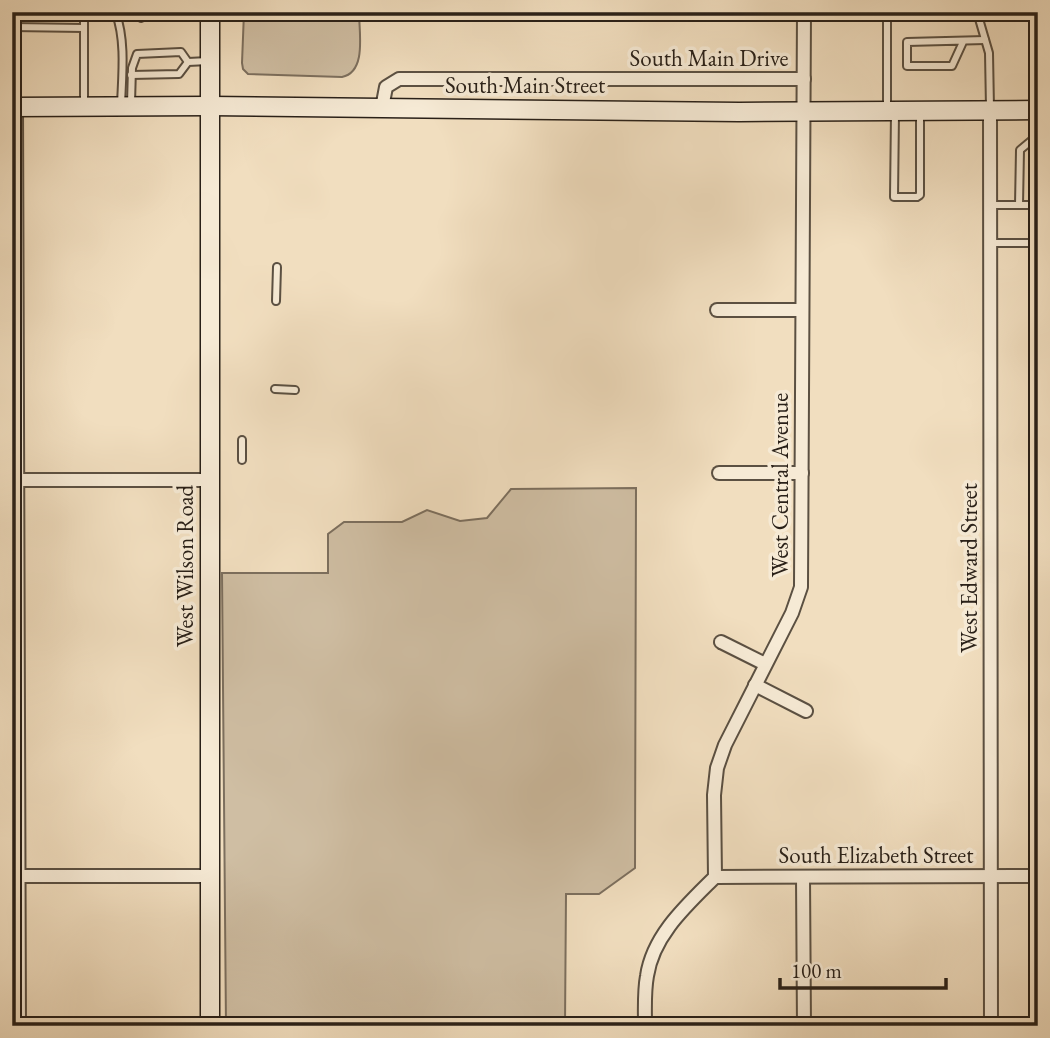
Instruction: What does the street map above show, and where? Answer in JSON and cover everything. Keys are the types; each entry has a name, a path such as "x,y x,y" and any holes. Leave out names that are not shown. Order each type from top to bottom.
{"street":[{"name":"West Wilson Road","path":"210,12 210,1026"},
{"name":"West Central Avenue","path":"715,877 714,795 717,768 725,745 792,613 801,587 804,12"},
{"name":"South Main Drive","path":"382,108 386,87 399,79 804,79"},
{"name":"South Main Street","path":"14,107 210,106 802,112 1038,110"},
{"path":"14,107 15,876 19,1026"},
{"name":"West Edward Street","path":"990,110 991,1026"},
{"path":"717,310 802,310"},
{"path":"719,473 802,473"},
{"path":"15,480 209,481"},
{"path":"721,642 765,664"},
{"path":"755,685 806,711"},
{"path":"15,876 210,876"},
{"name":"South Elizabeth Street","path":"715,877 1038,876"},
{"path":"645,1026 647,976 653,952 668,927 715,877"},
{"path":"803,877 804,1026"}],"lane":[{"path":"84,12 84,107"},
{"path":"99,12 116,14 119,22 126,107"},
{"path":"887,12 894,197 920,195 920,111"},
{"path":"977,12 990,68 990,110"},
{"path":"12,27 84,27"},
{"path":"962,42 951,66 907,66 907,42 985,40"},
{"path":"126,107 137,54 180,52 188,62"},
{"path":"188,62 211,61"},
{"path":"131,75 179,74 188,62"},
{"path":"1019,205 1020,150 1031,140 1038,139"},
{"path":"990,205 1038,205"},
{"path":"990,243 1038,243"},
{"path":"276,301 277,267"},
{"path":"275,389 295,390"},
{"path":"242,440 242,460"}],"shaded area":[{"path":"244,12 359,12 360,50 355,68 342,77 248,74 242,63"},
{"path":"636,488 635,868 599,894 566,894 565,1026 226,1026 222,573 328,573 328,534 344,522 402,522 427,510 460,521 487,518 511,489"}]}
